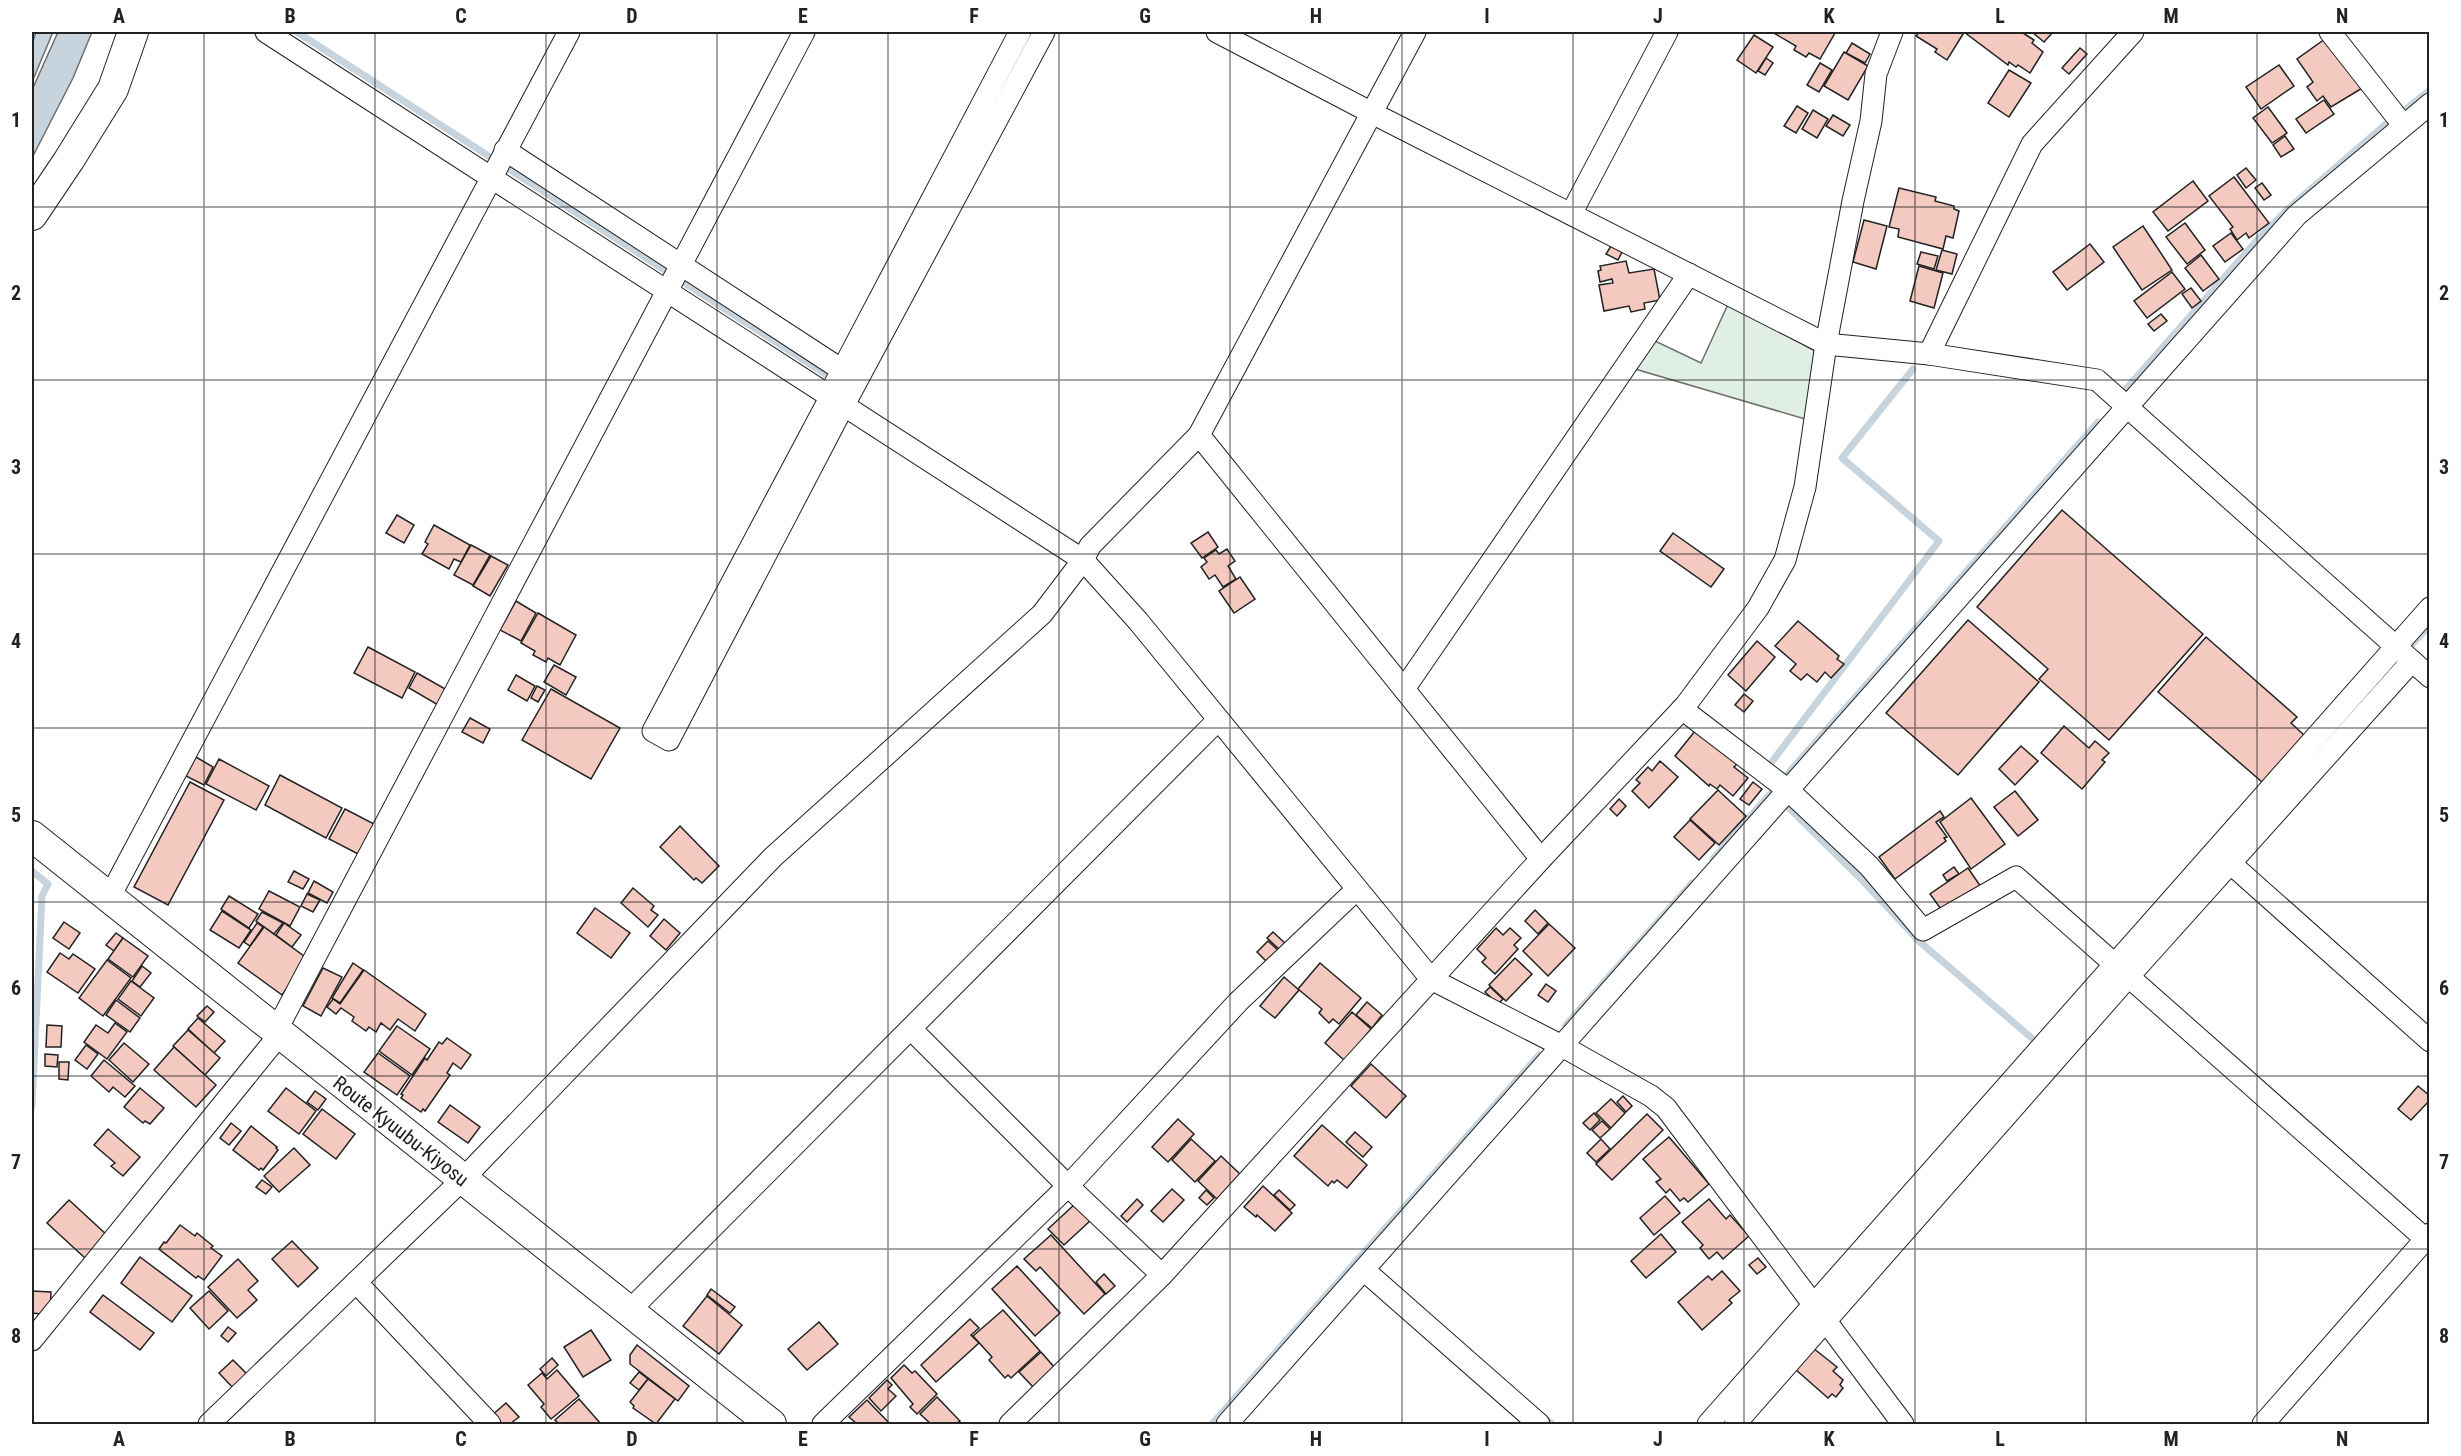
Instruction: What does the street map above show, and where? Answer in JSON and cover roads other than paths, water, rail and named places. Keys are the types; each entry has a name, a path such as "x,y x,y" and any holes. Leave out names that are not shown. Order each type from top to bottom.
{"main road":[{"path":"32,215 113,89 133,32"},
{"name":"Route Kyuubu-Kiyosu","path":"32,836 771,1425"}],"street":[{"path":"266,32 498,163 674,278 1083,560 1138,621 1431,979 1562,1046 1651,1096 1666,1108 1903,1425"},
{"path":"109,898 569,32"},
{"path":"32,1340 278,1032 804,32"},
{"path":"1020,32 836,388 653,731 669,740 836,388 1044,32"},
{"path":"1217,32 1826,344 1929,354 2097,380 2430,677"},
{"path":"209,1425 463,1179 773,857 1042,614 1083,560 1090,546 1199,435 1415,32"},
{"path":"1571,214 1667,32"},
{"path":"1010,1425 1162,1275 1541,859 1682,709 1711,674 1758,608 1785,560 1805,488 1826,344 1853,201 1871,121 1876,74 1892,32"},
{"path":"1929,354 2032,144 2133,32"},
{"path":"2330,32 2403,125"},
{"path":"1227,1425 2296,215 2430,104"},
{"path":"498,163 836,388"},
{"path":"1404,689 1689,274"},
{"path":"1199,435 1541,859"},
{"path":"1708,1425 1820,1313 2223,856 2395,646 2430,608"},
{"path":"2223,856 2412,661"},
{"path":"1682,709 1788,790 1869,866 1923,930 2016,877 2428,1239 2263,1425"},
{"path":"629,1311 1218,720"},
{"path":"2223,856 2430,1041"},
{"path":"823,1425 1068,1186 1238,1002 1356,890"},
{"path":"910,1029 1068,1186 1162,1275"},
{"path":"1364,1270 1539,1425"},
{"path":"356,1282 490,1425"},
{"path":"1735,1425 1820,1313"}],"waterway":[{"path":"297,32 833,379"},
{"path":"2402,112 2430,90"},
{"path":"2126,389 2259,238 2289,208 2386,124"},
{"path":"1768,767 1939,541 1842,458 1913,369"},
{"path":"1784,778 2098,422"},
{"path":"2412,644 2430,625"},
{"path":"2365,698 2391,668"},
{"path":"1713,859 1771,793"},
{"path":"1789,808 1863,881 1920,942 2034,1040"},
{"path":"32,871 48,884 42,896 32,1106"},
{"path":"1566,1025 1692,883"},
{"path":"1212,1424 1539,1055"},
{"path":"1542,1416 1552,1424"}]}
